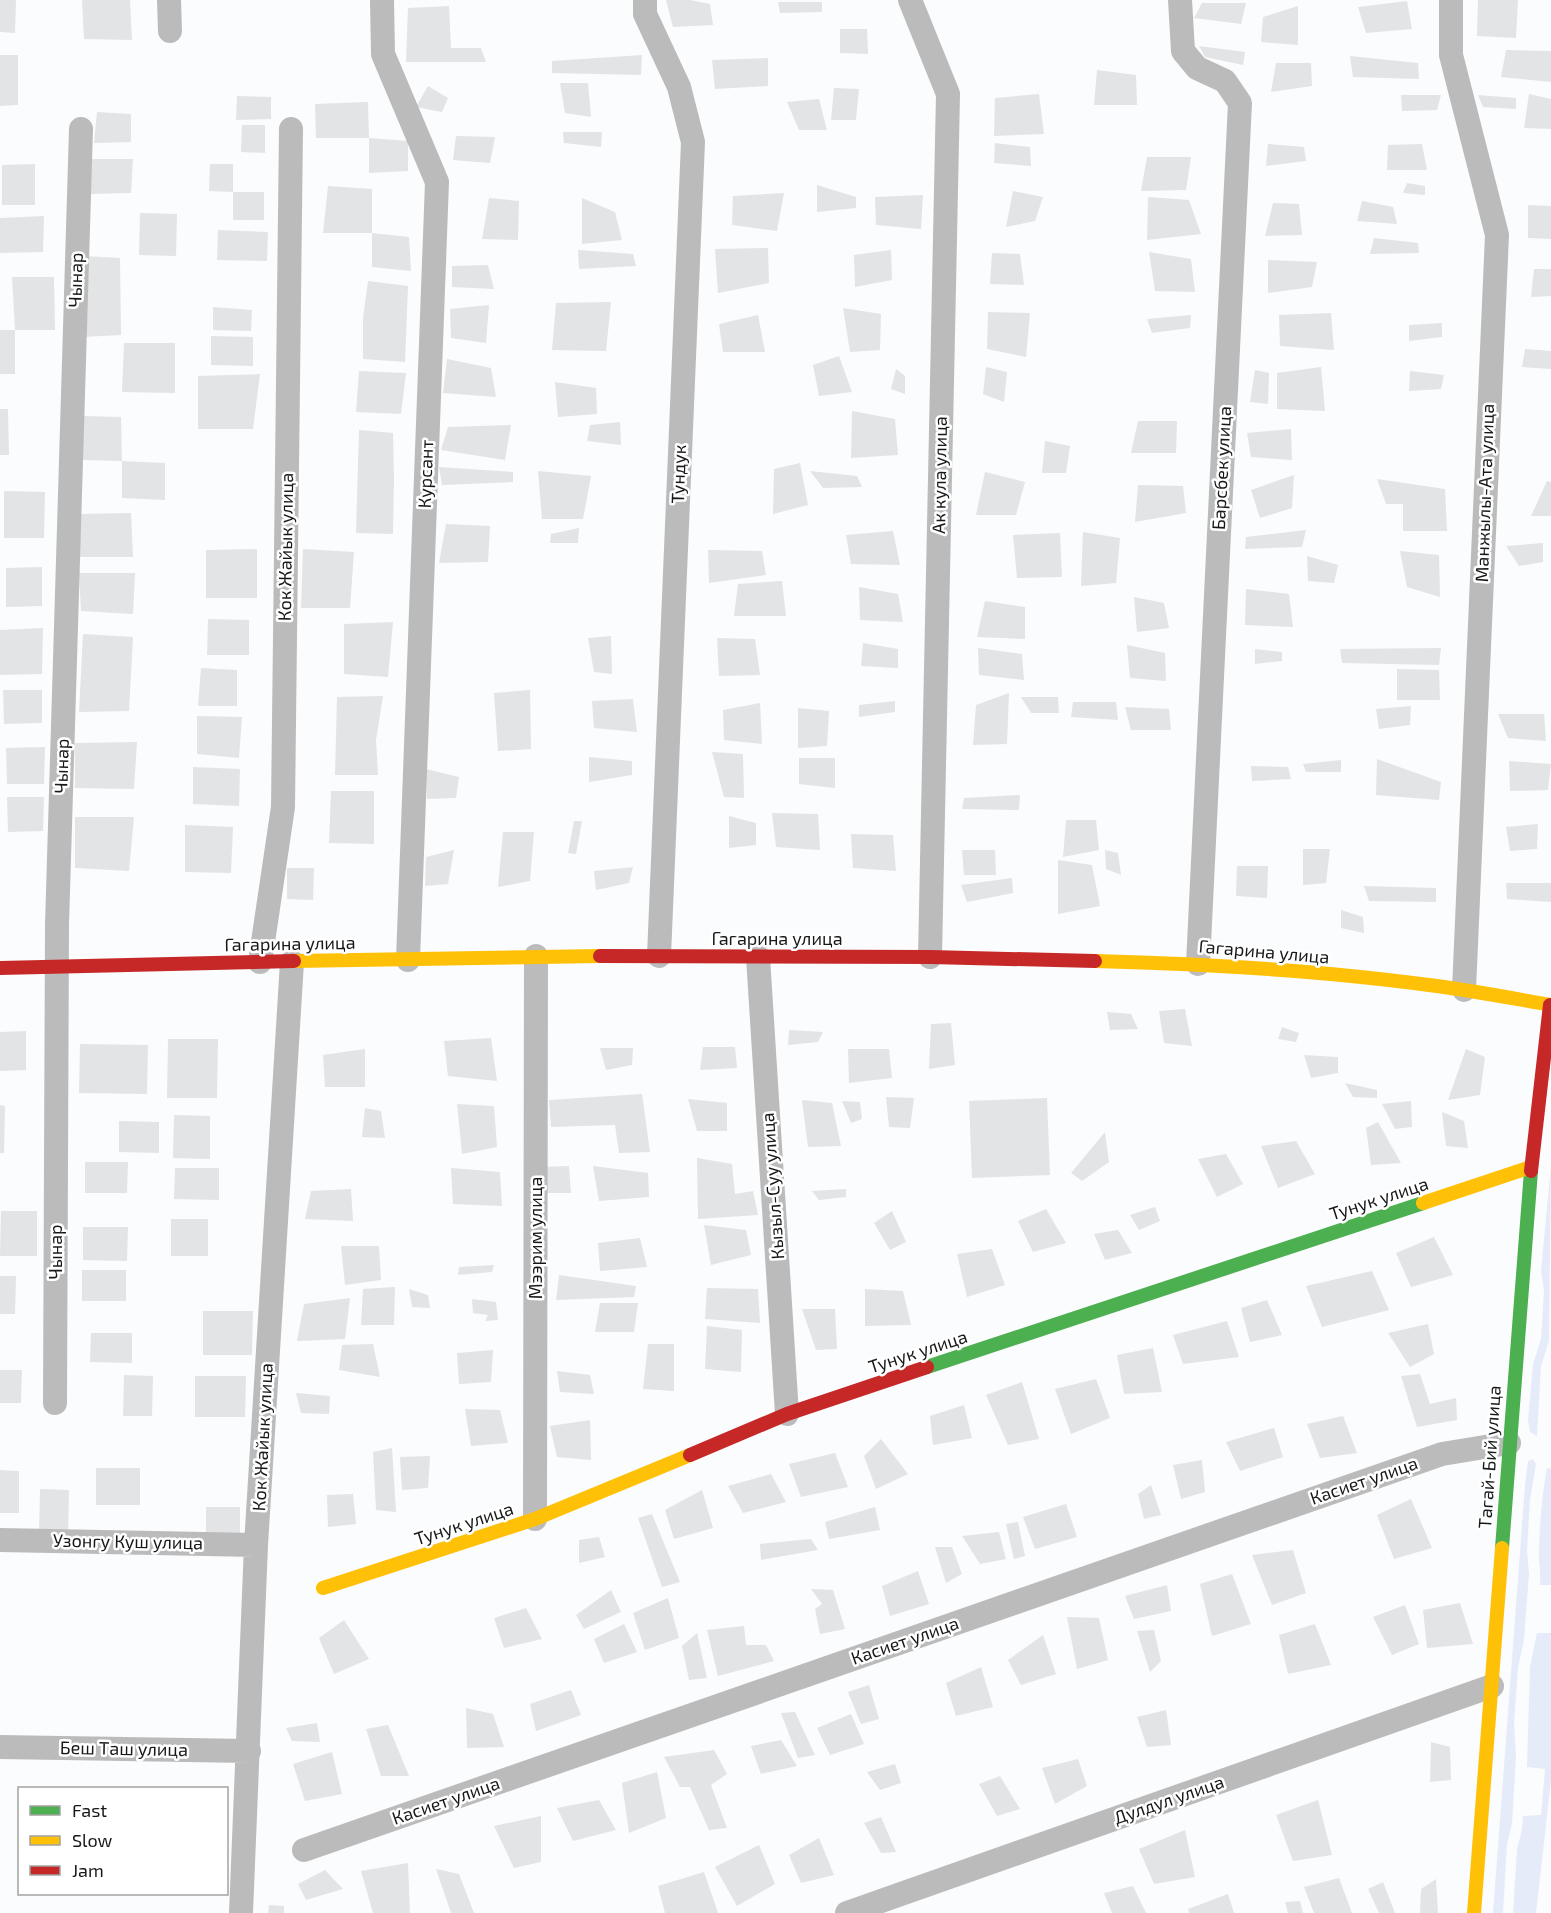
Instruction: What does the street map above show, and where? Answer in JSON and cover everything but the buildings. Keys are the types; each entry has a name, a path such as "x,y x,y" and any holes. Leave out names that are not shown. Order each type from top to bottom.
{"street":[{"path":"169,0 170,32"},
{"name":"Курсант","path":"382,0 382,54 437,182 408,960"},
{"name":"Тундук","path":"645,0 645,14 679,87 693,142 659,956"},
{"name":"Ак кула улица","path":"909,0 948,94 930,957"},
{"name":"Барсбек улица","path":"1180,0 1184,51 1197,68 1225,81 1240,103 1198,964"},
{"name":"Манжылы-Ата улица","path":"1451,0 1451,55 1497,235 1464,990"},
{"name":"Чынар","path":"56,1403 57,968 81,129"},
{"name":"Кок Жайык улица","path":"260,962 283,807 291,129"},
{"name":"Гагарина улица","path":"0,968 536,957 930,957 1198,964 1312,973 1464,990 1551,1005"},
{"name":"Мээрим улица","path":"535,1520 536,957"},
{"name":"Кызыл-Суу улица","path":"758,957 787,1414"},
{"name":"Кок Жайык улица","path":"241,1913 256,1545 292,962"},
{"name":"Тагай-Бий улица","path":"1474,1913 1531,1167 1551,1005"},
{"name":"Тунук улица","path":"323,1588 535,1520 787,1414 1531,1167"},
{"name":"Касиет улица","path":"304,1850 1442,1454 1509,1443"},
{"name":"Узонгу Куш улица","path":"0,1540 256,1545"},
{"name":"Дулдул улица","path":"847,1913 1492,1686"},
{"name":"Беш Таш улица","path":"0,1747 249,1751"}],"shaded area":[{"path":"1551,1165 1549,1341 1541,1366 1537,1436 1530,1432 1528,1420 1533,1364 1541,1339 1544,1290 1541,1271"},
{"path":"1533,1459 1536,1464 1530,1500 1527,1551 1529,1574 1514,1723 1516,1756 1512,1824 1507,1844 1503,1913 1493,1913 1525,1485 1528,1461"},
{"path":"1547,1468 1551,1469 1551,1585 1540,1585 1540,1528"},
{"path":"1537,1633 1551,1633 1551,1781 1536,1913 1513,1913 1517,1849 1523,1816 1541,1815 1545,1769 1527,1767 1530,1667"}],"traffic: fast":[{"path":"1502,1548 1531,1171"},
{"path":"927,1367 1423,1203"}],"traffic: slow":[{"path":"294,961 600,956"},
{"path":"1095,961 1221,966 1346,975 1444,987 1551,1005"},
{"path":"1423,1203 1531,1167"},
{"path":"323,1588 535,1519 690,1455"},
{"path":"1474,1913 1502,1548"}],"traffic: jam":[{"path":"600,956 930,957 1095,961"},
{"path":"0,968 294,961"},
{"path":"1531,1171 1550,1005"},
{"path":"690,1455 787,1414 927,1367"}]}
